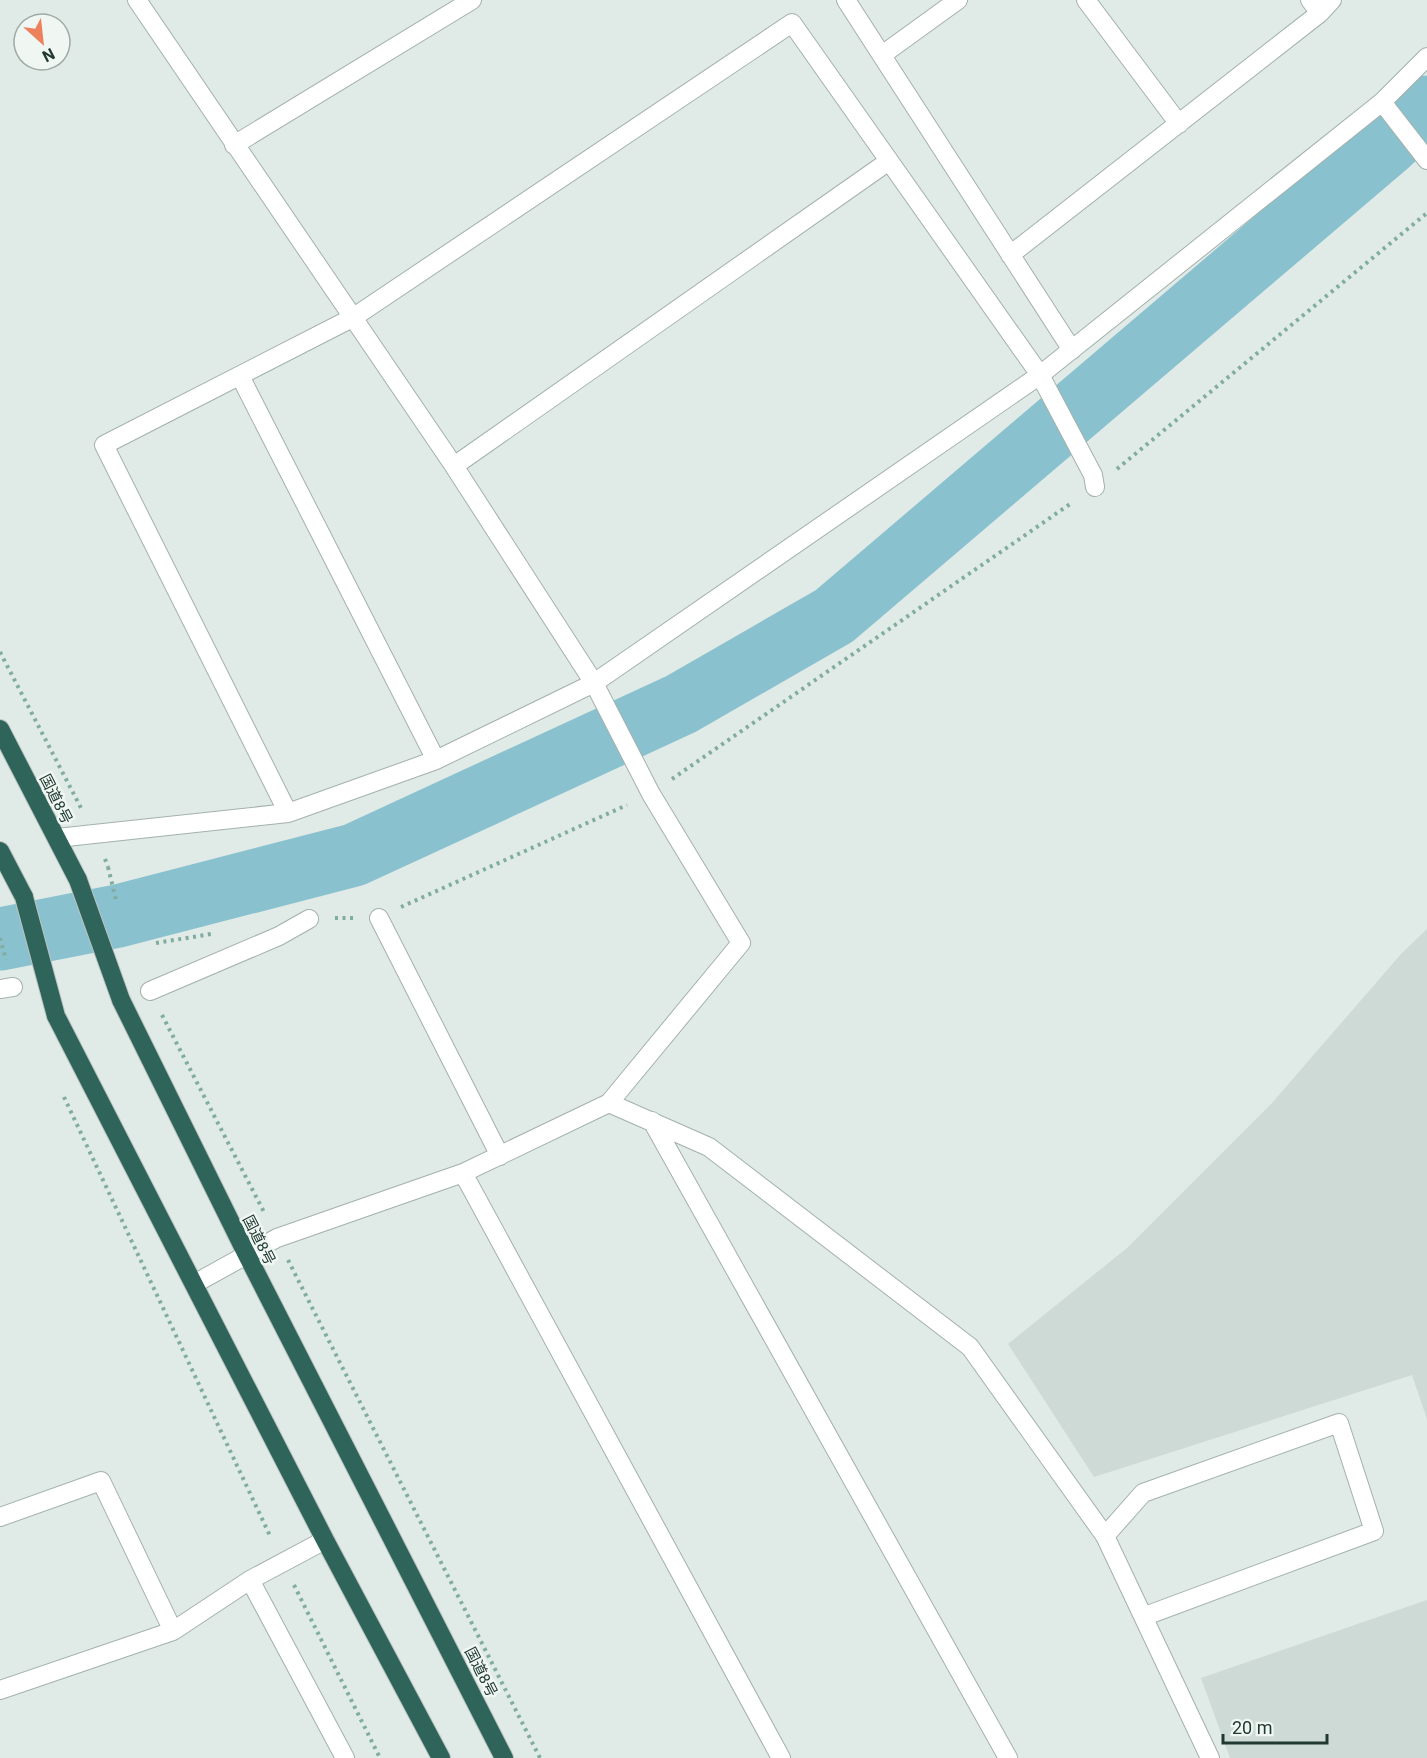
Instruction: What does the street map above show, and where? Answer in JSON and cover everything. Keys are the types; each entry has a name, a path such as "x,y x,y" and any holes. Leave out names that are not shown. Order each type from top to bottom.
{"highway":[{"name":"国道8号","path":"0,729 78,880 121,1000 246,1253 504,1758"},
{"path":"0,851 24,897 56,1016 325,1540 441,1758"}],"street":[{"path":"137,0 454,466 598,692 651,794 741,943 609,1103 463,1173 277,1238 246,1253 194,1284"},
{"path":"234,145 472,0"},
{"path":"846,0 1072,351"},
{"path":"882,56 958,0"},
{"path":"1086,0 1179,124"},
{"path":"1010,255 1179,124 1321,4"},
{"path":"288,813 104,445 354,317 792,23 1045,382 1094,481"},
{"path":"57,838 288,813 436,760 598,692 1045,382 1072,351 1382,102 1427,57"},
{"path":"1382,102 1427,160"},
{"path":"454,466 889,161"},
{"path":"240,376 436,760"},
{"path":"379,918 500,1156"},
{"path":"150,991 279,936 309,919"},
{"path":"609,1103 709,1147 970,1347 1105,1536 1145,1616 1210,1758"},
{"path":"651,1121 1008,1758"},
{"path":"463,1173 781,1758"},
{"path":"1105,1536 1143,1493 1339,1423 1374,1531 1145,1616"},
{"path":"0,1516 101,1480 173,1631"},
{"path":"0,1690 173,1631 250,1580 325,1540"},
{"path":"250,1580 345,1758"}],"path":[{"path":"309,919 379,918 651,794 1094,481 1427,213"},
{"path":"0,652 94,834"},
{"path":"150,991 540,1758"},
{"path":"64,1095 282,1561 380,1758"}],"shaded area":[{"path":"1427,929 1427,1419 1412,1375 1094,1477 1008,1344 1127,1248 1272,1103 1401,954"},
{"path":"1427,1600 1427,1758 1230,1758 1201,1678"}],"waterway":[{"path":"0,939 118,916 354,855 681,704 834,616 1389,143 1427,107"}]}
